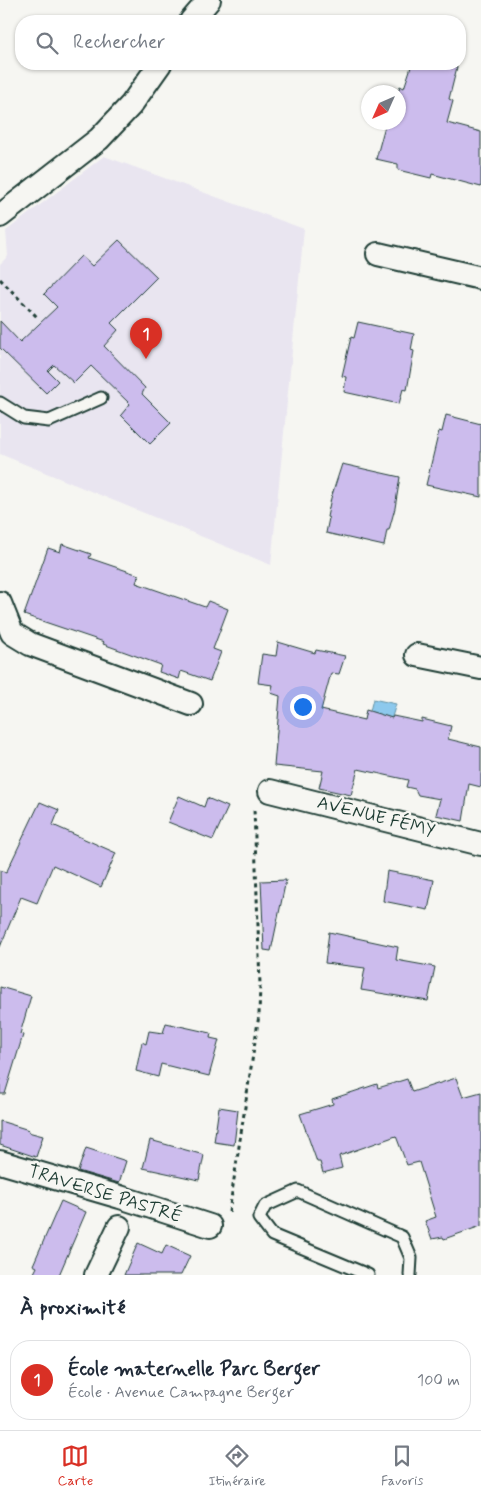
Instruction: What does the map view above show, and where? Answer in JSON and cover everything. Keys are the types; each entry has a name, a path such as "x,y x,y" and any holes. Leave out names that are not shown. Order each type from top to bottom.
{"street":[{"path":"196,15 209,0"},
{"path":"0,216 99,139 131,105 156,70"},
{"path":"378,254 481,278"},
{"path":"0,604 12,633 30,644 191,704"},
{"path":"417,655 481,668"},
{"name":"AVENUE FÉMY","path":"270,791 481,844"},
{"name":"TRAVERSE PASTRÉ","path":"0,1162 120,1197 210,1226"},
{"path":"96,1275 118,1227"}],"lane":[{"path":"0,403 24,418 49,421 101,398"},
{"path":"368,1275 272,1235 259,1218 265,1206 298,1191 402,1238 411,1258 410,1275"}],"path":[{"path":"0,278 37,317"},
{"path":"210,1226 228,1219 259,1015 260,985 253,791 270,791"}],"shaded area":[{"path":"104,156 304,229 271,565 0,454 0,264 8,256 6,231"}],"water":[{"path":"373,699 396,704 391,720 369,715"}],"building":[{"path":"410,70 456,70 449,99 453,101 447,123 481,132 481,187 432,174 431,178 398,170 398,164 376,159 384,130 406,130 405,85"},
{"path":"119,240 157,277 111,323 118,330 104,346 145,388 142,394 171,423 150,444 121,415 130,404 91,366 74,383 54,365 48,371 58,381 46,393 0,348 0,321 20,342 57,307 44,294 81,256 92,266"},
{"path":"358,322 414,334 411,350 414,351 407,390 403,389 399,404 344,392 346,377 342,376 351,337 354,338"},
{"path":"446,415 481,424 481,497 426,485 439,431 442,432"},
{"path":"342,464 400,477 395,508 389,530 387,530 384,546 326,533 331,498"},
{"path":"62,544 91,554 89,558 139,575 136,583 205,607 208,601 228,609 213,649 221,652 210,681 181,671 179,679 159,672 161,665 103,644 104,642 24,615 48,548 60,552"},
{"path":"278,642 315,653 316,650 345,656 339,674 331,673 321,710 364,720 366,710 392,718 393,716 422,722 422,719 451,726 448,739 481,747 481,787 469,784 463,821 436,815 440,799 418,795 415,789 406,787 408,780 358,769 351,795 319,788 323,771 274,766 280,696 271,693 273,685 258,683 262,654 276,656"},
{"path":"179,796 204,807 207,798 228,807 213,840 168,822"},
{"path":"40,802 59,810 53,825 116,853 101,887 53,865 37,903 21,897 0,947 0,870 6,873"},
{"path":"387,871 434,880 428,910 383,901"},
{"path":"286,880 271,951 264,950 261,881"},
{"path":"329,932 398,947 396,960 435,967 428,1001 361,990 365,968 325,963"},
{"path":"0,987 31,996 20,1034 23,1035 5,1094 0,1094"},
{"path":"166,1023 211,1033 210,1038 219,1040 209,1076 161,1064 158,1077 136,1071 142,1042 146,1044 149,1031 163,1033"},
{"path":"456,1078 463,1097 481,1092 481,1226 444,1239 443,1237 432,1239 425,1221 436,1217 419,1162 407,1165 396,1136 339,1156 342,1168 323,1173 320,1162 317,1162 300,1114 333,1104 332,1099 377,1084 378,1088 407,1079 412,1092"},
{"path":"219,1107 238,1110 234,1145 214,1142"},
{"path":"0,1121 43,1136 36,1157 0,1145"},
{"path":"150,1140 204,1155 199,1180 143,1168"},
{"path":"86,1148 126,1161 119,1183 78,1171"},
{"path":"61,1201 86,1212 59,1275 33,1275 37,1267 33,1265"},
{"path":"138,1243 162,1254 166,1245 190,1256 181,1275 124,1275"}],"place":[{"name":"École maternelle Parc Berger","path":"146,359"}]}
